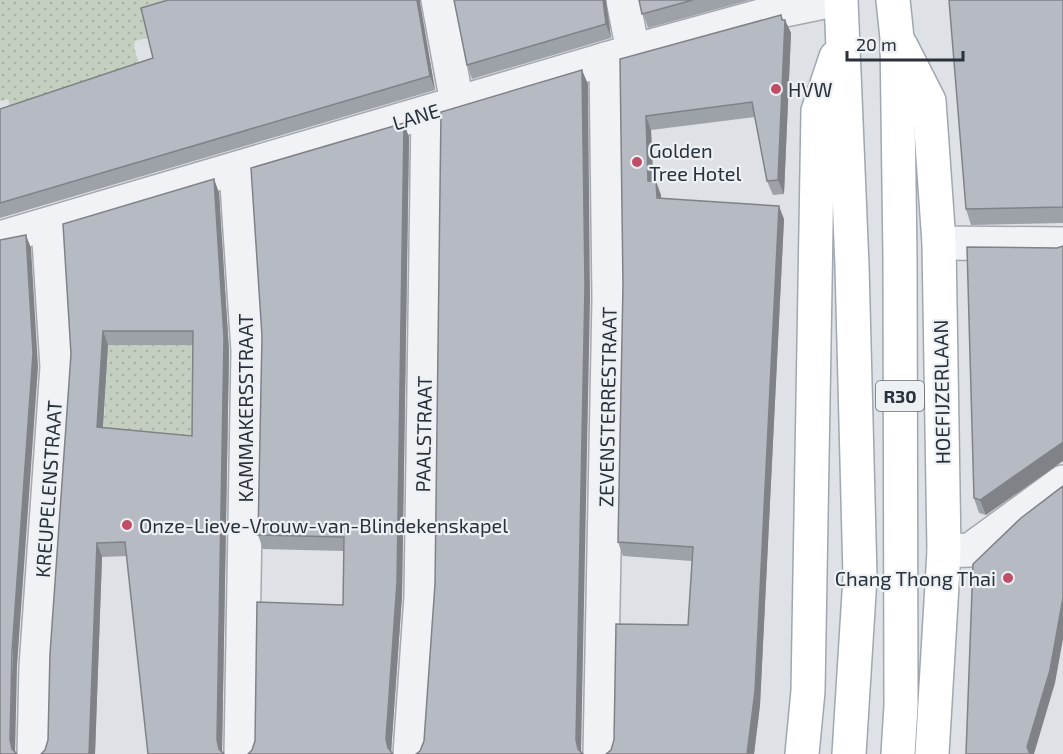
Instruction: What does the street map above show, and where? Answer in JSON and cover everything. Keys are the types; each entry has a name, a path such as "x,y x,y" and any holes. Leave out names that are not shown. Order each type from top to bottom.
{"main road":[{"name":"R30","path":"841,0 852,266 860,577 849,754"},
{"name":"HOEFIJZERLAAN","path":"893,0 897,38 902,706 898,754"},
{"name":"HOEFIJZERLAAN","path":"897,38 929,101 939,243 944,551 932,754"},
{"path":"802,754 808,679 818,111 842,39"}],"street":[{"name":"PAALSTRAAT","path":"411,754 421,597 442,108 438,0"},
{"name":"ZEVENSTERRESTRAAT","path":"600,754 609,299 623,0"},
{"name":"LANE","path":"0,238 620,55 775,12 833,0"},
{"name":"KAMMAKERSSTRAAT","path":"236,170 248,351 241,754"},
{"name":"KREUPELENSTRAAT","path":"34,754 36,667 57,367 48,225"},
{"path":"939,243 1063,244"},
{"path":"944,551 970,550 1063,482"}],"green space":[{"path":"0,0 218,0 156,36 135,41 134,47 144,81 17,132 8,99 0,101"},
{"path":"109,331 198,341 197,474 103,440"}],"building":[{"path":"168,0 417,0 430,76 0,203 0,109 153,58 141,8"},
{"path":"454,0 603,0 606,24 467,65"},
{"path":"639,0 693,0 642,14"},
{"path":"949,0 1063,0 1063,207 966,209"},
{"path":"781,15 782,20 785,20 778,180 767,181 752,102 646,116 648,181 656,181 657,198 779,206 755,691 747,754 606,754 611,750 614,740 616,624 688,625 693,547 618,542 623,285 620,59"},
{"path":"582,70 585,285 576,740 578,749 583,754 416,754 420,751 424,741 435,584 441,112"},
{"path":"404,123 397,582 386,739 388,748 393,754 248,754 255,741 257,602 343,605 344,537 258,535 262,336 251,168"},
{"path":"214,179 224,338 217,740 219,749 224,754 148,754 125,542 97,543 89,754 41,754 48,740 50,654 71,354 63,224","holes":["103,331 193,331 192,436 97,427"]},
{"path":"26,235 33,353 12,652 10,740 12,749 17,754 0,754 0,240"},
{"path":"1063,246 1063,442 980,500 974,498 967,247 1057,248"},
{"path":"1063,486 1063,598 1050,670 1027,747 1030,754 966,754 973,564 1021,518"}],"place":[{"name":"HVW","path":"776,89"},
{"name":"Golden Tree Hotel","path":"637,162"},
{"name":"Onze-Lieve-Vrouw-van-Blindekenskapel","path":"127,525"},
{"name":"Chang Thong Thai","path":"1008,578"}]}
